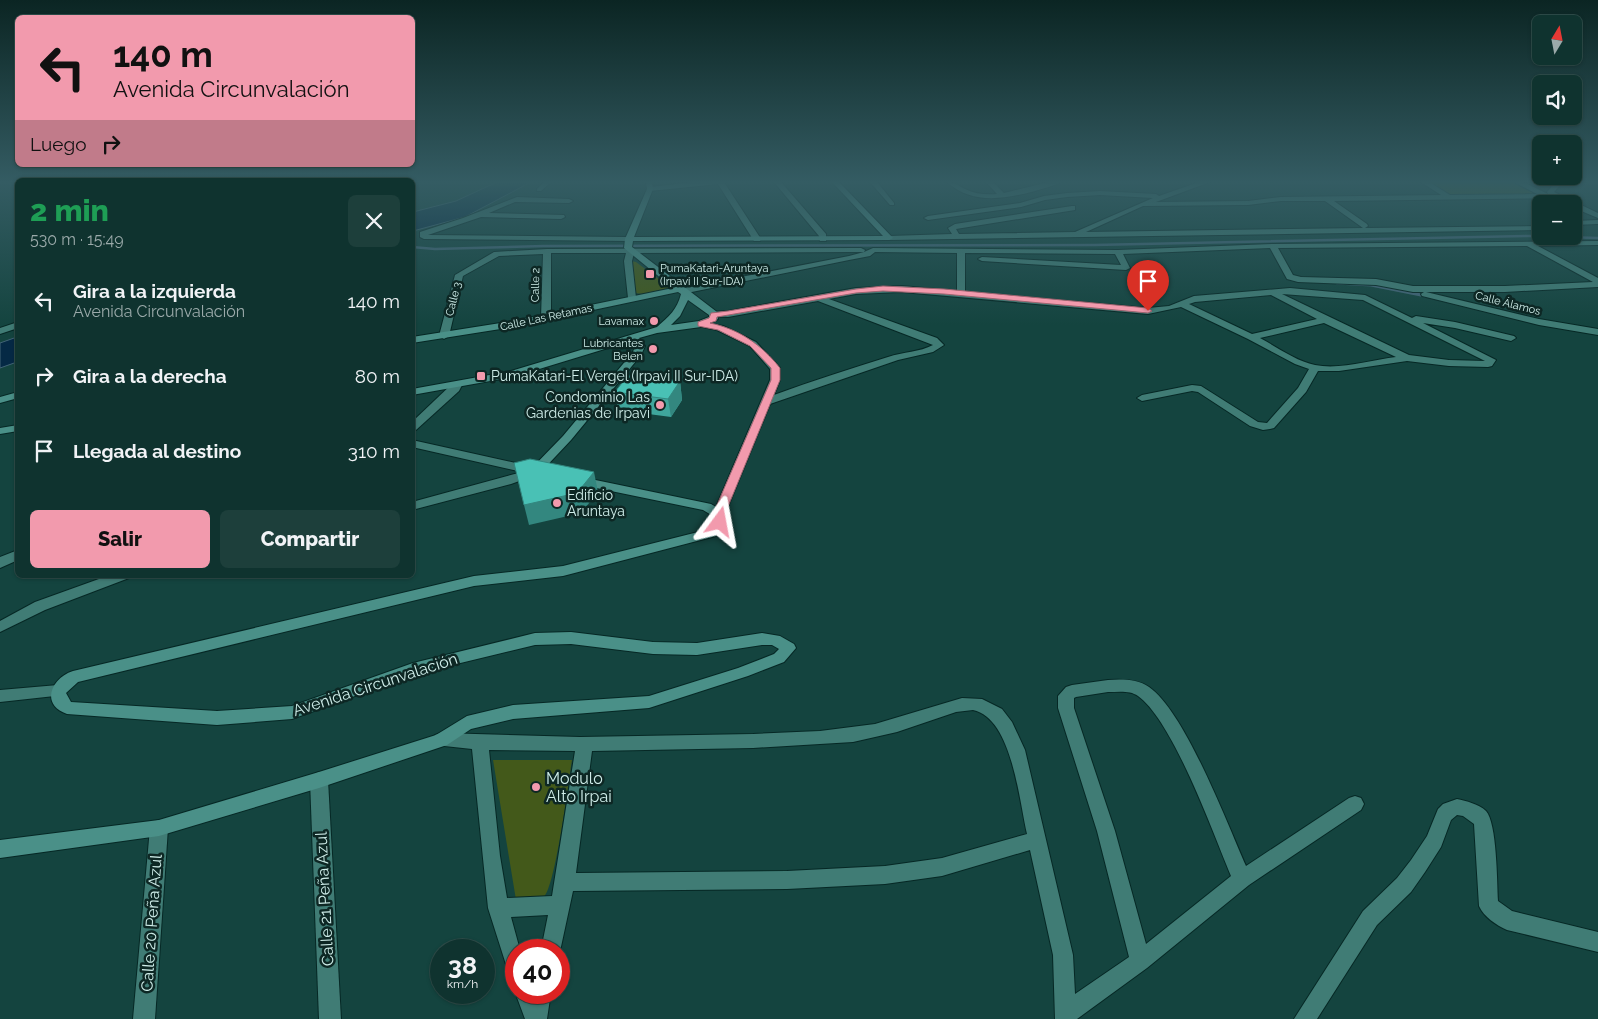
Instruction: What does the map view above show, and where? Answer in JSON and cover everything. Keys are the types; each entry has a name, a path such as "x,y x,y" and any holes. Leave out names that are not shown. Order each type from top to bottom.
{"street":[{"path":"436,230 423,234 424,238 628,246 872,250 962,254 1126,268 1118,252"},
{"path":"632,298 628,246 634,230"},
{"path":"751,230 757,239"},
{"path":"816,230 823,238"},
{"path":"881,230 889,238"},
{"path":"953,230 957,237"},
{"path":"1075,234 1084,230"},
{"path":"548,251 757,239 1420,230"},
{"path":"1528,244 1598,283"},
{"path":"962,254 1118,252 1273,246 1598,244"},
{"path":"628,246 682,291 714,314 728,314 817,297 883,289 961,293 1148,311 1171,308 1180,304 1194,299 1211,297 1290,291 1343,294 1365,298 1491,360 1488,364 1476,364 1407,358 1339,368 1316,368 1298,362 1180,304"},
{"path":"1273,246 1290,276 1295,278 1376,282 1413,289 1505,289 1598,283"},
{"path":"682,291 849,258 867,254 872,250"},
{"name":"Calle 3","path":"444,336 459,275 498,254 548,251"},
{"name":"Calle 2","path":"546,318 548,251"},
{"path":"961,293 962,254"},
{"name":"Calle Álamos","path":"1413,289 1431,296 1539,322 1598,332"},
{"path":"0,696 58,691 73,677 133,662 474,581 563,571 711,533 720,522 719,514 775,380 775,368 753,344 720,328 683,322 679,314 682,291"},
{"name":"Calle Las Retamas","path":"415,340 546,318 632,298 682,291"},
{"path":"1273,293 1325,320 1407,358"},
{"path":"765,402 808,385 909,354 929,350 939,345 934,340 817,297"},
{"path":"415,392 457,385 537,368 634,339 656,330 679,314 691,309 704,308"},
{"path":"656,330 697,324 713,319 714,314"},
{"path":"1408,318 1511,338"},
{"path":"1251,338 1325,320"},
{"path":"1,328 15,325"},
{"path":"415,505 507,481 535,471 562,443 638,353 640,346 634,339"},
{"path":"1142,398 1192,388 1202,389 1263,428 1270,426 1302,390 1316,368"},
{"path":"415,425 455,389 457,385"},
{"path":"0,400 15,397"},
{"path":"0,431 15,428"},
{"path":"415,444 554,475"},
{"path":"573,479 707,508 719,514"},
{"path":"0,563 15,556"},
{"path":"0,627 40,606 116,578"},
{"name":"Avenida Circunvalación","path":"0,849 159,828 318,780 441,740 467,723 513,712 649,702 743,672 779,658 789,648 775,640 762,639 697,649 653,648 571,638 535,639 413,669 292,712 217,718 67,708 60,700 58,691"},
{"path":"1140,961 1106,831 1066,708 1066,696 1072,691 1122,686 1144,691 1156,702 1175,729 1242,879"},
{"path":"441,740 480,743 584,744 786,740 844,736 884,728 931,715 959,704 975,704 990,709 1002,718 1017,750 1063,955 1066,1016"},
{"path":"480,743 498,908 506,939"},
{"path":"552,939 565,882 584,744"},
{"name":"Calle 21 Peña Azul","path":"318,780 330,1019"},
{"path":"1066,1016 1140,961 1242,879 1355,804"},
{"path":"1305,1019 1370,918 1404,885 1434,841 1444,815 1449,810 1457,807 1473,812 1483,823 1489,906 1507,920 1598,942"},
{"name":"Calle 20 Peña Azul","path":"144,1019 159,828"},
{"path":"565,882 787,880 885,875 942,868 1037,838"},
{"path":"498,908 560,905"},
{"path":"531,1004 536,1018"},
{"path":"536,1018 539,1004"}],"green space":[{"path":"631,261 636,262 668,286 668,288 643,294 635,293"},
{"path":"493,760 572,760 557,854 553,873 544,897 516,900"}],"water":[{"path":"15,338 15,363 0,368 0,343"}],"building":[{"path":"628,375 680,381 668,399 615,392"},
{"path":"530,459 594,472 577,493 524,505 514,463"}],"waterway":[{"path":"415,247 435,249 544,246 1094,245 1530,236 1598,238"},
{"path":"1337,283 1371,285 1426,296"}],"place":[{"name":"PumaKatari-Aruntaya (Irpavi II Sur-IDA)","path":"650,274"},
{"name":"Lavamax","path":"654,321"},
{"name":"Lubricantes Belen","path":"653,349"},
{"name":"PumaKatari-El Vergel (Irpavi II Sur-IDA)","path":"481,376"},
{"name":"Condominio Las Gardenias de Irpavi","path":"660,405"},
{"name":"Edificio Aruntaya","path":"557,503"},
{"name":"Modulo Alto Irpai","path":"536,787"}],"route":[{"path":"720,522 719,514 775,380 775,368 753,344 720,328 701,324 713,319 714,314 728,314 817,297 883,289 944,291 1148,311"}]}
